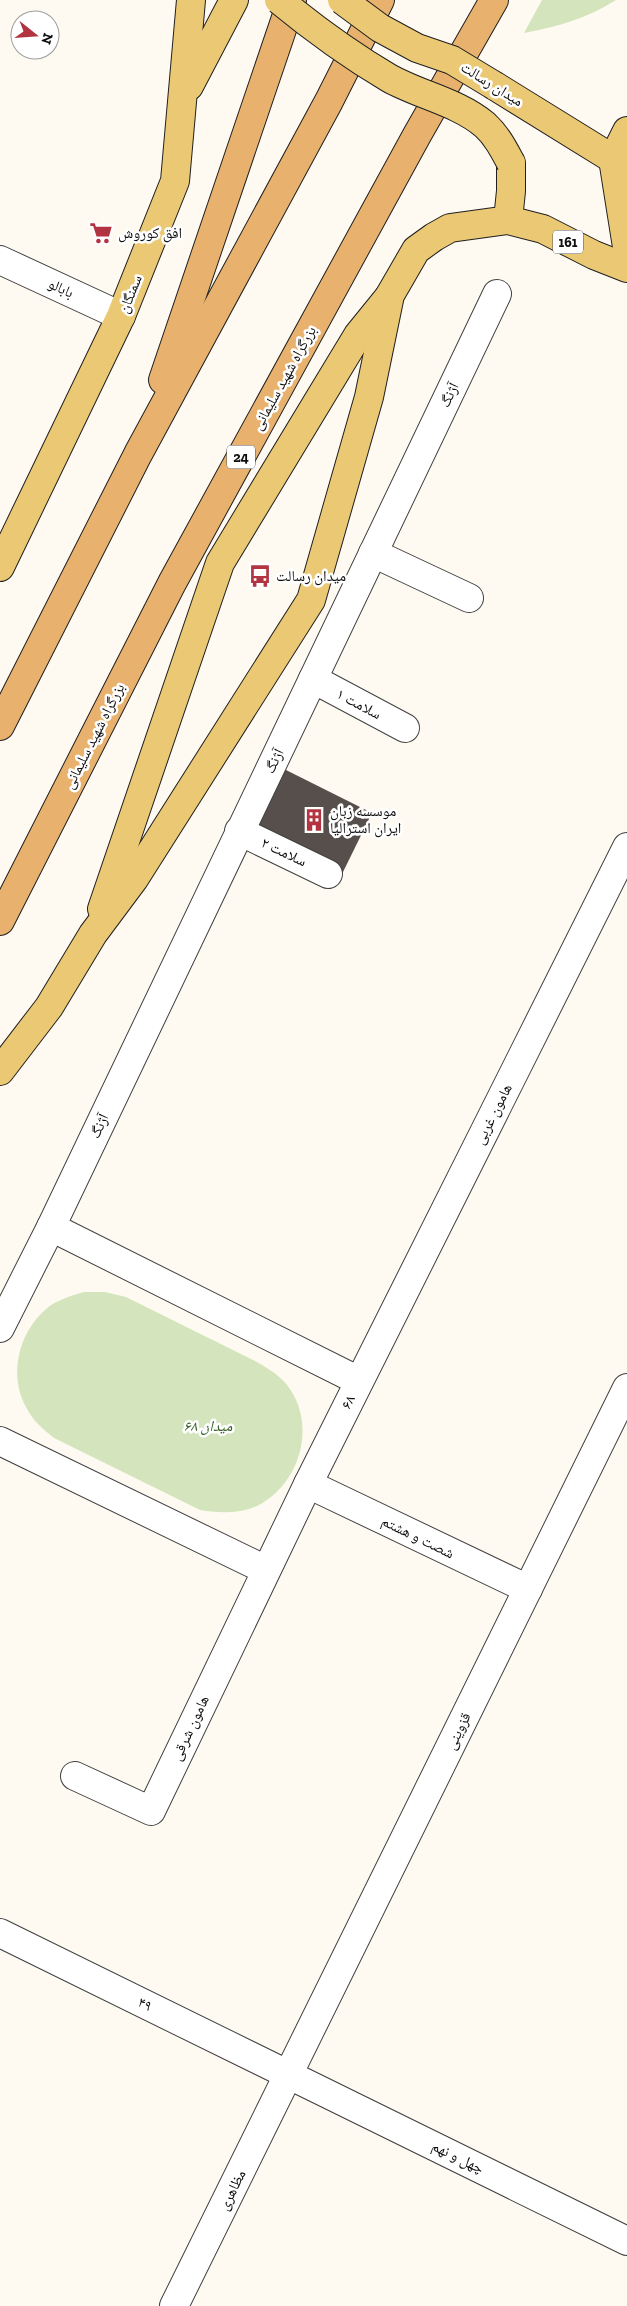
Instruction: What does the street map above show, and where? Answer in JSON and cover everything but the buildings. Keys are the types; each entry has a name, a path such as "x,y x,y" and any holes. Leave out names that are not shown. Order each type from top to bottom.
{"highway":[{"path":"138,454 292,0"},
{"path":"0,726 138,454 329,101 380,0"},
{"name":"بزرگراه شهید سلیمانی","path":"0,921 172,583 417,135 494,0"}],"main road":[{"name":"سمنگان","path":"0,567 121,316 175,181 184,97 191,0"},
{"path":"184,97 234,0"},
{"path":"93,934 220,563 358,335 390,295 416,250 450,228 508,220 511,191 510,163 500,143 484,125 460,111 389,78 326,36 279,0"},
{"name":"میدان رسالت","path":"342,0 380,28 417,48 452,60 613,159"},
{"path":"627,131 613,159 627,247"},
{"name":"161","path":"508,220 543,229 594,255 627,268"},
{"path":"0,1071 49,1007 93,934 134,879 312,600 369,397 390,295"}],"street":[{"name":"بابالو","path":"0,260 121,316"},
{"name":"آژنگ","path":"51,1227 497,294"},
{"path":"373,553 469,598"},
{"name":"سلامت ۱","path":"313,679 405,728"},
{"name":"سلامت ۲","path":"239,831 328,874"},
{"name":"هامون غربی","path":"359,1381 627,847"},
{"path":"0,1328 51,1227"},
{"name":"۶۸","path":"51,1227 359,1381 266,1570"},
{"name":"قزوینی","path":"290,2074 627,1388"},
{"path":"0,1440 266,1570"},
{"name":"شصت و هشتم","path":"308,1484 528,1589"},
{"name":"هامون شرقی","path":"75,1776 151,1810 266,1570"},
{"name":"۴۹","path":"0,1933 290,2074"},
{"name":"چهل و نهم","path":"290,2074 627,2241"},
{"name":"مظاهری","path":"174,2306 290,2074"}],"green space":[{"path":"542,0 616,0 572,21 524,33"},
{"name":"میدان ۶۸","path":"84,1292 105,1292 126,1297 253,1360 272,1371 287,1385 296,1401 301,1417 302,1435 300,1452 294,1469 284,1484 272,1496 257,1506 236,1512 200,1510 54,1438 38,1424 26,1407 18,1381 17,1368 23,1342 29,1330 46,1309 59,1301"}],"place":[{"name":"افق کوروش","path":"101,233"},
{"name":"میدان رسالت","path":"260,576"},
{"name":"موسسه زبان ایران استرالیا","path":"314,820"}]}
